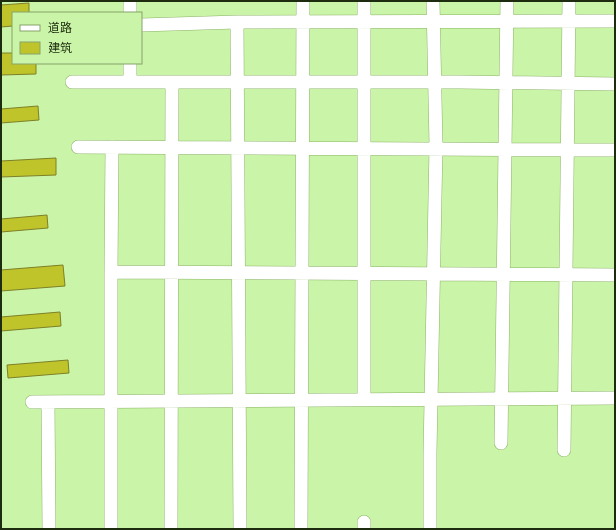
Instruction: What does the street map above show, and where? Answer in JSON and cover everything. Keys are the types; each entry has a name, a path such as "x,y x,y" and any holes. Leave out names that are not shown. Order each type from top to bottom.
{"street":[{"path":"130,1 130,12"},
{"path":"302,529 303,1"},
{"path":"364,1 364,400"},
{"path":"430,529 436,149 433,1"},
{"path":"501,443 507,1"},
{"path":"564,450 569,1"},
{"path":"237,22 240,529"},
{"path":"142,25 237,22 615,22"},
{"path":"130,64 130,82"},
{"path":"72,82 434,82 615,84"},
{"path":"171,529 172,82"},
{"path":"78,147 615,150"},
{"path":"112,147 112,529"},
{"path":"111,272 615,275"},
{"path":"32,402 615,398"},
{"path":"48,402 49,529"}],"building":[{"path":"29,3 29,12 12,12 12,26 1,27 1,5"},
{"path":"1,53 12,53 12,64 36,64 36,74 1,75"},
{"path":"38,106 39,120 1,123 1,109"},
{"path":"56,158 56,175 1,177 1,161"},
{"path":"47,215 48,228 1,232 1,219"},
{"path":"63,265 65,286 1,291 1,270"},
{"path":"60,312 61,326 1,331 1,317"},
{"path":"68,360 69,373 8,378 7,365"}]}
